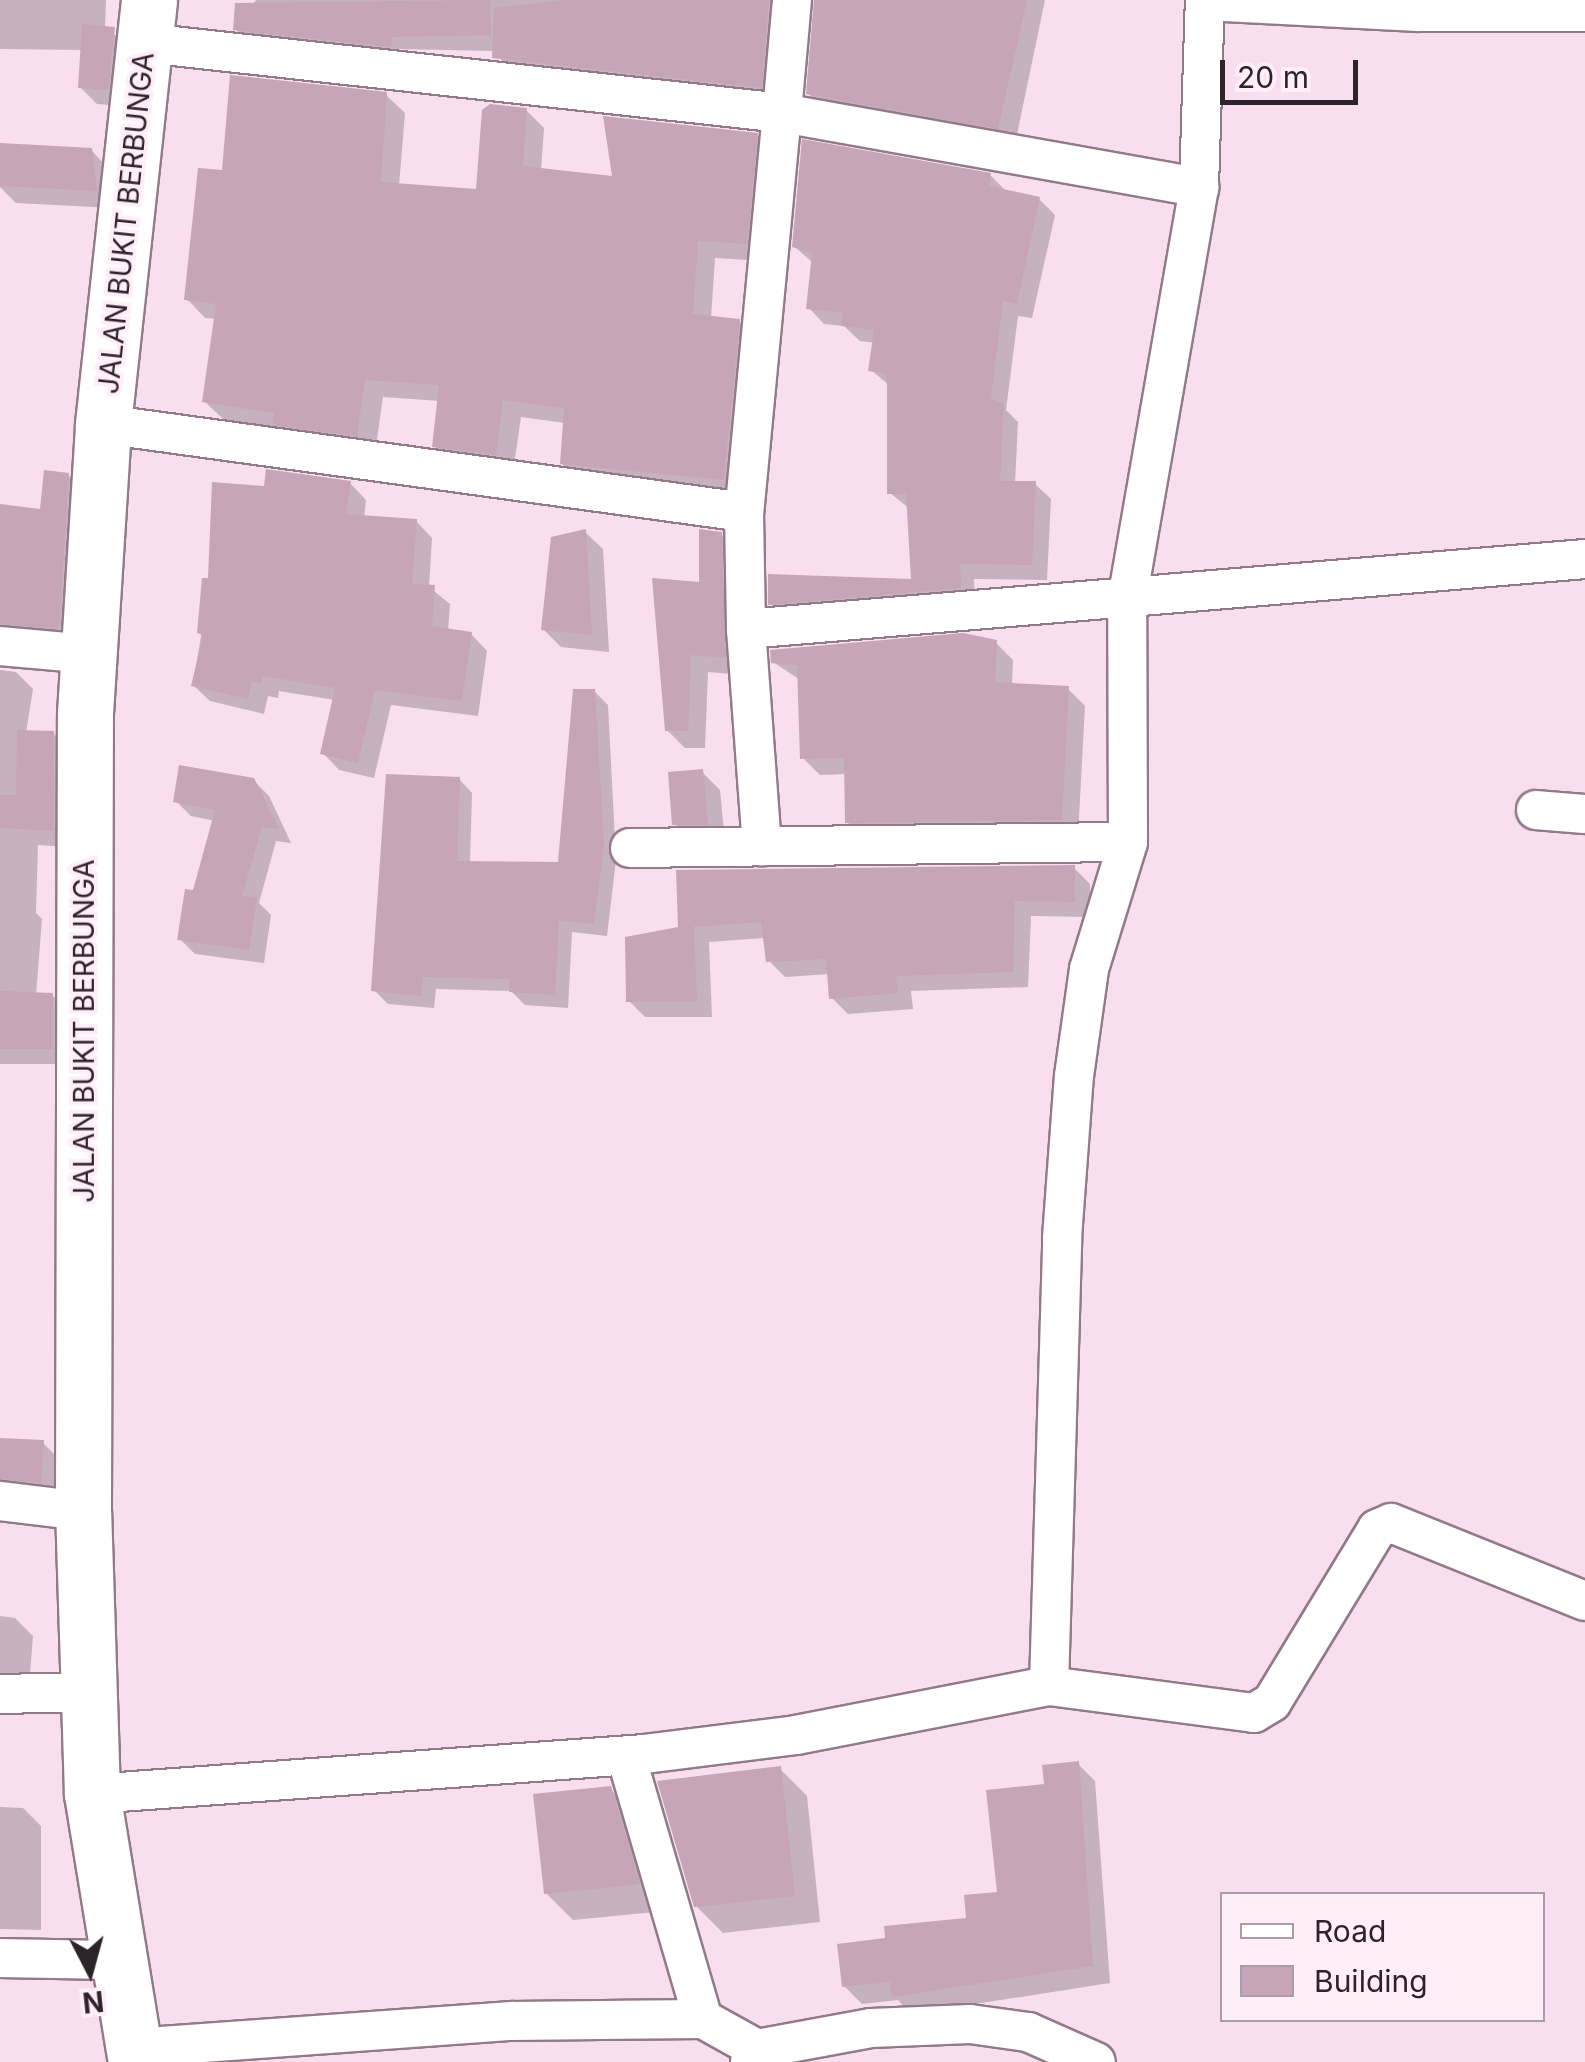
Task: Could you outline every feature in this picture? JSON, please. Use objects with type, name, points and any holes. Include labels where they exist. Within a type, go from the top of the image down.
[{"type":"main road","name":"JALAN BUKIT BERBUNGA","points":[[135,2055],[92,1794],[92,1692],[83,1510],[89,654],[103,424],[148,22]]},
{"type":"street","points":[[762,846],[746,629],[744,512],[792,0]]},
{"type":"street","points":[[1050,1686],[1062,1238],[1074,1076],[1090,969],[1128,842],[1127,600],[1198,187],[1205,0],[1418,12],[1585,12]]},
{"type":"street","points":[[148,22],[782,114],[1198,187]]},
{"type":"street","points":[[103,424],[744,512]]},
{"type":"street","points":[[746,629],[1127,600],[1474,564],[1585,560]]},
{"type":"street","points":[[0,646],[89,654]]},
{"type":"street","points":[[1536,810],[1585,814]]},
{"type":"street","points":[[630,848],[1128,842]]},
{"type":"street","points":[[0,1501],[83,1510]]},
{"type":"street","points":[[92,1794],[626,1756],[796,1735],[1050,1686],[1228,1713],[1265,1708],[1377,1529],[1391,1523],[1585,1601]]},
{"type":"street","points":[[0,1694],[92,1692]]},
{"type":"street","points":[[626,1756],[703,2019]]},
{"type":"street","points":[[0,1958],[120,1960]]},
{"type":"street","points":[[135,2055],[512,2021],[703,2019],[753,2055],[872,2028],[970,2024],[1028,2032],[1096,2062]]},
{"type":"building","points":[[490,0],[491,35],[392,37],[391,47],[233,30],[235,3]]},
{"type":"building","points":[[568,0],[769,0],[762,88],[492,58],[494,8]]},
{"type":"building","points":[[814,0],[1027,0],[998,129],[806,94]]},
{"type":"building","points":[[82,24],[115,27],[108,90],[78,88]]},
{"type":"building","points":[[230,75],[387,92],[381,182],[476,189],[482,110],[490,104],[527,108],[523,166],[612,176],[603,116],[758,133],[747,244],[698,241],[693,314],[740,319],[724,480],[560,464],[564,408],[503,400],[496,455],[432,447],[439,385],[365,380],[357,436],[272,425],[274,413],[202,402],[216,304],[184,300],[198,168],[222,170]]},
{"type":"building","points":[[802,139],[991,173],[989,186],[1040,197],[1017,304],[1003,301],[991,398],[1004,404],[1000,481],[1036,481],[1032,565],[960,564],[961,588],[768,605],[768,574],[911,579],[906,494],[887,494],[887,374],[868,371],[874,330],[841,326],[843,313],[806,309],[812,253],[792,247]]},
{"type":"building","points":[[0,143],[92,148],[97,191],[0,186]]},
{"type":"building","points":[[266,469],[351,481],[346,514],[417,519],[412,584],[435,585],[432,626],[472,632],[462,701],[375,690],[358,763],[320,754],[335,688],[263,676],[262,683],[252,681],[248,699],[191,686],[203,635],[197,633],[202,578],[208,578],[212,482],[264,486]]},
{"type":"building","points":[[44,470],[69,473],[59,629],[0,624],[0,504],[40,509]]},
{"type":"building","points":[[586,529],[592,635],[541,630],[551,537]]},
{"type":"building","points":[[699,529],[722,532],[726,658],[691,655],[688,731],[665,731],[652,578],[699,582]]},
{"type":"building","points":[[963,633],[997,640],[995,682],[1069,686],[1062,820],[845,823],[844,758],[800,759],[797,665],[771,663],[770,650]]},
{"type":"building","points":[[573,689],[595,689],[604,845],[594,924],[559,920],[555,995],[509,992],[510,979],[423,977],[421,996],[371,991],[386,774],[460,777],[457,861],[558,862]]},
{"type":"building","points":[[17,730],[54,731],[53,831],[0,828],[0,795],[16,795]]},
{"type":"building","points":[[179,765],[254,778],[279,829],[262,827],[242,896],[257,898],[249,950],[177,940],[185,889],[193,890],[215,810],[173,802]]},
{"type":"building","points":[[703,769],[708,825],[672,825],[668,772]]},
{"type":"building","points":[[1075,865],[1075,902],[1015,901],[1013,972],[896,976],[898,993],[829,999],[826,959],[766,962],[761,922],[694,927],[697,1002],[626,1002],[625,937],[678,927],[676,870]]},
{"type":"building","points":[[0,991],[53,993],[53,1049],[0,1049]]},
{"type":"building","points":[[0,1438],[44,1440],[41,1483],[0,1479]]},
{"type":"building","points":[[1079,1761],[1093,1966],[892,1997],[890,1982],[842,1987],[837,1944],[885,1938],[884,1926],[966,1918],[964,1895],[997,1892],[986,1790],[1044,1784],[1042,1765]]},
{"type":"building","points":[[781,1766],[795,1896],[694,1907],[657,1781]]},
{"type":"building","points":[[611,1786],[640,1884],[544,1894],[533,1794]]}]
